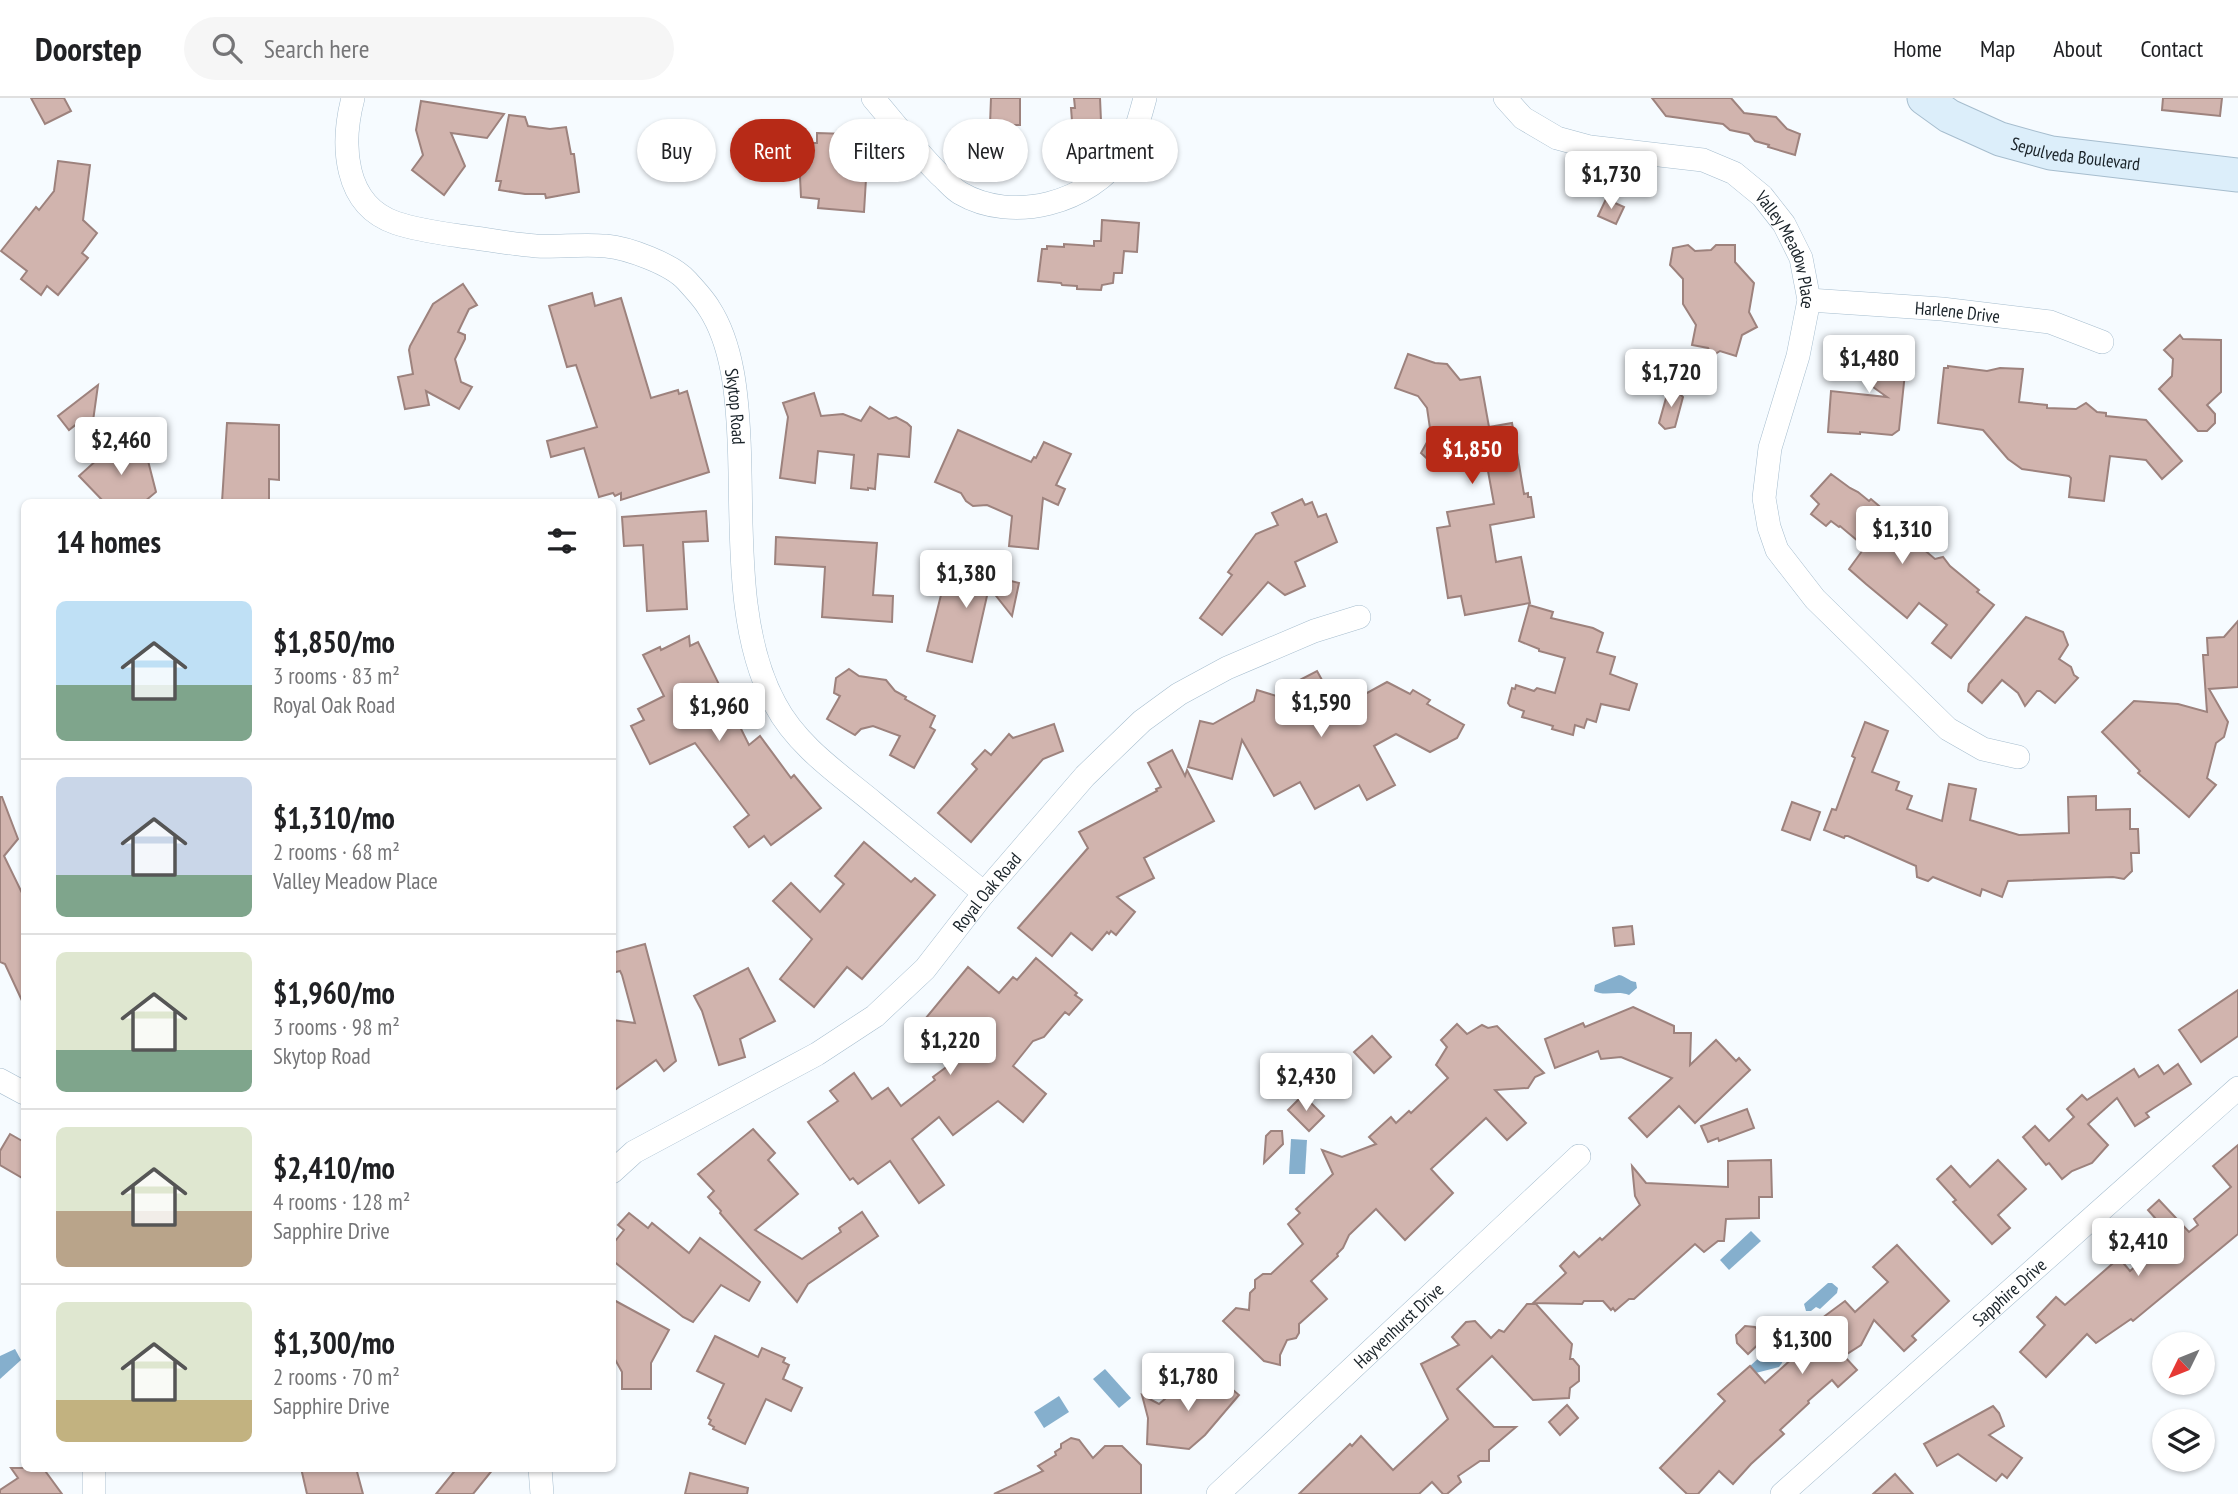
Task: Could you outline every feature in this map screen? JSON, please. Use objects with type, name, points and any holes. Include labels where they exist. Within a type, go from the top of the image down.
[{"type":"main road","name":"Sepulveda Boulevard","points":[[1924,98],[1950,116],[2000,139],[2051,153],[2238,175]]},
{"type":"street","name":"Skytop Road","points":[[354,98],[349,114],[346,145],[348,170],[359,194],[375,211],[393,223],[420,230],[535,246],[609,246],[656,261],[684,277],[710,309],[723,338],[738,407],[747,621],[757,663],[775,704],[791,729],[822,761],[984,893]]},
{"type":"street","points":[[873,98],[924,159],[959,192],[988,204],[1011,207],[1051,203],[1081,192],[1108,172],[1125,152],[1145,98]]},
{"type":"street","name":"Valley Meadow Place","points":[[1505,98],[1523,118],[1557,138],[1590,146],[1703,160],[1734,173],[1762,196],[1784,224],[1801,258],[1809,300],[1798,356],[1770,448],[1765,486],[1764,498],[1769,527],[1777,550],[1815,599],[1948,729],[1983,749],[2018,757]]},
{"type":"street","name":"Harlene Drive","points":[[1809,300],[1941,309],[2050,322],[2102,342]]},
{"type":"street","name":"Royal Oak Road","points":[[616,1168],[634,1152],[817,1054],[875,1016],[925,969],[984,893],[1085,776],[1142,721],[1179,694],[1227,668],[1314,631],[1359,617]]},
{"type":"street","points":[[0,1080],[21,1091]]},
{"type":"street","name":"Sapphire Drive","points":[[1782,1494],[2238,1088]]},
{"type":"street","name":"Hayvenhurst Drive","points":[[1218,1494],[1579,1156]]},
{"type":"street","points":[[94,1472],[94,1494]]},
{"type":"street","points":[[540,1472],[542,1494]]},
{"type":"water","points":[[1619,975],[1636,982],[1637,988],[1629,995],[1594,991],[1595,985]]},
{"type":"water","points":[[1291,1139],[1307,1140],[1305,1174],[1289,1174]]},
{"type":"water","points":[[1751,1231],[1761,1241],[1729,1270],[1720,1260]]},
{"type":"water","points":[[1828,1283],[1838,1288],[1837,1293],[1820,1309],[1816,1307],[1806,1311],[1804,1304]]},
{"type":"water","points":[[15,1349],[21,1360],[0,1379],[0,1356]]},
{"type":"water","points":[[1772,1352],[1783,1359],[1779,1367],[1752,1374],[1750,1366],[1761,1356]]},
{"type":"water","points":[[1105,1369],[1131,1398],[1119,1408],[1093,1379]]},
{"type":"water","points":[[1059,1396],[1069,1412],[1044,1428],[1034,1412]]},
{"type":"building","points":[[31,98],[64,98],[71,111],[45,124]]},
{"type":"building","points":[[991,98],[1020,98],[1020,119],[990,119]]},
{"type":"building","points":[[1074,98],[1100,98],[1101,119],[1072,119],[1071,108],[1075,108]]},
{"type":"building","points":[[1652,98],[1731,98],[1744,113],[1776,117],[1787,129],[1800,134],[1795,155],[1768,147],[1769,145],[1755,141],[1749,134],[1730,130],[1723,124],[1666,116]]},
{"type":"building","points":[[2163,98],[2222,98],[2220,116],[2162,110]]},
{"type":"building","points":[[421,101],[504,114],[487,138],[451,133],[465,166],[444,195],[412,170],[423,155],[416,130]]},
{"type":"building","points":[[509,115],[525,117],[528,126],[550,129],[566,127],[571,154],[574,154],[579,192],[546,198],[545,194],[499,190],[501,181],[496,181]]},
{"type":"building","points":[[817,133],[829,133],[829,182],[866,182],[864,212],[818,208],[819,199],[801,197],[800,182],[815,182]]},
{"type":"building","points":[[58,161],[90,165],[83,220],[97,233],[82,253],[88,258],[58,295],[47,286],[41,295],[21,279],[27,271],[1,251],[36,207],[39,210],[54,191]]},
{"type":"building","points":[[1606,199],[1624,207],[1616,224],[1598,216]]},
{"type":"building","points":[[1102,220],[1139,223],[1137,252],[1124,251],[1122,273],[1114,273],[1113,283],[1102,285],[1101,290],[1077,289],[1077,286],[1038,281],[1042,249],[1047,249],[1047,246],[1064,247],[1064,244],[1094,246],[1094,241],[1101,241]]},
{"type":"building","points":[[1688,245],[1695,251],[1711,250],[1716,245],[1735,245],[1735,262],[1754,283],[1749,312],[1757,327],[1742,335],[1736,356],[1720,351],[1712,356],[1708,348],[1692,345],[1696,325],[1683,304],[1683,279],[1670,265],[1673,248]]},
{"type":"building","points":[[463,284],[477,305],[469,309],[458,332],[465,335],[465,339],[455,359],[461,382],[472,387],[459,409],[426,391],[429,405],[405,409],[398,377],[413,374],[410,346],[433,304]]},
{"type":"building","points":[[592,293],[595,306],[621,298],[651,398],[678,390],[679,394],[687,391],[709,472],[621,500],[621,493],[599,497],[584,448],[551,457],[547,441],[597,427],[576,365],[567,367],[549,306]]},
{"type":"building","points":[[2180,335],[2183,339],[2221,340],[2221,392],[2207,405],[2215,414],[2215,423],[2207,431],[2198,431],[2159,389],[2172,376],[2173,359],[2164,350]]},
{"type":"building","points":[[1851,342],[1867,355],[1876,345],[1898,360],[1900,369],[1905,373],[1899,430],[1892,435],[1828,432],[1831,391],[1887,397],[1838,362]]},
{"type":"building","points":[[1408,354],[1447,364],[1460,380],[1480,377],[1489,427],[1512,423],[1524,494],[1528,493],[1528,497],[1531,497],[1534,517],[1490,525],[1496,562],[1521,557],[1530,603],[1465,615],[1461,596],[1448,598],[1437,528],[1450,526],[1447,512],[1494,504],[1486,460],[1437,468],[1421,453],[1431,435],[1427,408],[1418,396],[1395,388]]},
{"type":"building","points":[[1948,366],[1987,371],[2000,368],[2023,369],[2019,402],[2047,405],[2047,408],[2076,409],[2086,403],[2097,412],[2106,413],[2106,416],[2146,420],[2182,461],[2162,479],[2146,460],[2110,456],[2104,501],[2069,497],[2069,476],[2022,469],[2008,459],[1983,430],[1938,423],[1944,368]]},
{"type":"building","points":[[1670,384],[1683,397],[1675,427],[1665,429],[1659,423]]},
{"type":"building","points":[[98,385],[93,421],[83,419],[69,430],[58,416]]},
{"type":"building","points":[[814,393],[821,416],[843,414],[861,421],[870,407],[889,419],[896,417],[907,423],[911,427],[909,457],[878,454],[875,489],[851,488],[854,455],[818,451],[815,483],[780,478],[788,417],[783,403]]},
{"type":"building","points":[[227,423],[279,425],[279,480],[269,479],[269,499],[222,499]]},
{"type":"building","points":[[958,430],[1031,462],[1044,442],[1071,454],[1056,485],[1065,489],[1058,505],[1043,498],[1038,549],[1009,546],[1012,516],[987,505],[973,506],[961,493],[935,482]]},
{"type":"building","points":[[110,448],[136,455],[146,453],[156,492],[148,499],[101,499],[79,476]]},
{"type":"building","points":[[1831,474],[1869,501],[1871,499],[1892,517],[1889,520],[1935,559],[1943,557],[1979,590],[1977,592],[1994,605],[1951,658],[1932,643],[1947,625],[1919,603],[1907,618],[1849,569],[1865,547],[1840,526],[1831,521],[1826,526],[1811,514],[1819,504],[1811,496]]},
{"type":"building","points":[[1302,499],[1305,505],[1312,502],[1318,517],[1326,514],[1337,542],[1295,562],[1305,586],[1285,595],[1268,582],[1222,635],[1200,618],[1232,575],[1228,572],[1256,534],[1278,525],[1272,513]]},
{"type":"building","points":[[706,511],[708,541],[683,542],[687,609],[647,611],[643,545],[624,546],[622,517]]},
{"type":"building","points":[[776,537],[877,543],[873,595],[893,596],[892,622],[822,617],[825,567],[775,564]]},
{"type":"building","points":[[948,565],[1019,583],[1012,616],[989,587],[972,662],[927,651]]},
{"type":"building","points":[[1529,605],[1553,612],[1551,618],[1603,633],[1597,652],[1615,657],[1610,674],[1637,684],[1629,710],[1601,704],[1596,722],[1587,719],[1584,728],[1575,725],[1573,735],[1522,717],[1524,711],[1510,706],[1508,703],[1512,688],[1515,689],[1516,685],[1534,691],[1537,688],[1555,693],[1565,658],[1539,651],[1519,641]]},
{"type":"building","points":[[2026,617],[2063,632],[2068,645],[2059,659],[2071,667],[2078,678],[2055,703],[2037,691],[2025,706],[2018,693],[2002,680],[1982,703],[1968,691],[1969,684]]},
{"type":"building","points":[[2238,621],[2238,687],[2209,689],[2228,722],[2224,737],[2216,743],[2207,778],[2216,785],[2189,817],[2138,773],[2140,771],[2102,732],[2134,701],[2178,704],[2207,712],[2203,655],[2208,655],[2207,638],[2224,637]]},
{"type":"building","points":[[689,636],[690,646],[698,642],[749,745],[760,736],[791,778],[794,775],[821,808],[771,845],[764,836],[749,847],[734,827],[749,815],[695,743],[650,764],[631,726],[644,720],[638,709],[664,696],[643,655],[660,647],[661,650]]},
{"type":"building","points":[[849,669],[859,676],[886,680],[895,691],[906,697],[905,699],[935,716],[930,727],[935,730],[914,768],[890,755],[900,736],[873,726],[861,729],[855,735],[827,719],[840,696],[834,693],[836,678]]},
{"type":"building","points":[[1317,671],[1338,709],[1387,682],[1410,694],[1413,690],[1430,700],[1427,704],[1464,725],[1457,738],[1430,752],[1396,734],[1374,746],[1395,785],[1367,800],[1359,785],[1315,809],[1300,782],[1274,796],[1242,740],[1232,779],[1188,767],[1200,721],[1213,724],[1254,701],[1257,690],[1306,705],[1294,683]]},
{"type":"building","points":[[1865,722],[1888,731],[1872,772],[1899,782],[1896,790],[1912,796],[1907,809],[1942,821],[1949,784],[1976,789],[1970,820],[2019,835],[2069,833],[2068,797],[2096,796],[2096,810],[2130,809],[2130,829],[2138,829],[2139,853],[2131,853],[2132,871],[2124,879],[2113,877],[2008,881],[2002,897],[1982,889],[1980,896],[1933,877],[1928,881],[1917,877],[1916,866],[1848,836],[1844,838],[1824,830],[1832,809],[1836,810]]},
{"type":"building","points":[[1054,724],[1063,751],[1043,759],[971,842],[938,813],[977,769],[972,764],[985,750],[991,755],[1009,734],[1013,738]]},
{"type":"building","points":[[1172,750],[1185,776],[1187,770],[1214,821],[1144,858],[1154,878],[1117,897],[1135,912],[1116,935],[1111,931],[1109,934],[1107,932],[1092,950],[1071,933],[1052,956],[1018,928],[1088,848],[1079,832],[1157,791],[1156,789],[1161,787],[1148,763]]},
{"type":"building","points":[[2,797],[18,839],[4,856],[21,891],[21,999],[5,964],[0,962]]},
{"type":"building","points":[[1792,802],[1820,812],[1810,840],[1782,830]]},
{"type":"building","points":[[864,842],[911,882],[915,878],[935,895],[862,979],[847,967],[814,1007],[780,979],[812,939],[773,901],[791,883],[820,912],[844,884],[835,876]]},
{"type":"building","points":[[1632,926],[1634,944],[1615,946],[1613,928]]},
{"type":"building","points":[[645,944],[676,1061],[664,1071],[656,1060],[616,1089],[616,1021],[635,1023],[622,975],[620,971],[616,972],[616,952]]},
{"type":"building","points":[[1036,958],[1082,1000],[1069,1015],[1065,1012],[1044,1037],[1033,1041],[1013,1066],[1046,1094],[1023,1122],[998,1101],[953,1135],[939,1117],[912,1139],[944,1185],[919,1203],[890,1161],[858,1184],[853,1178],[850,1180],[808,1122],[838,1101],[830,1091],[854,1073],[872,1099],[888,1088],[901,1106],[935,1080],[933,1077],[953,1062],[939,1051],[945,1044],[921,1024],[968,967],[999,993],[1013,977],[1017,980]]},
{"type":"building","points":[[748,968],[775,1021],[740,1039],[745,1057],[719,1065],[702,1011],[694,996]]},
{"type":"building","points":[[2238,990],[2238,1036],[2201,1062],[2179,1030]]},
{"type":"building","points":[[1633,1007],[1674,1026],[1674,1033],[1691,1033],[1690,1065],[1716,1040],[1736,1061],[1739,1058],[1750,1070],[1695,1123],[1679,1106],[1647,1137],[1629,1118],[1672,1078],[1621,1057],[1601,1059],[1598,1051],[1555,1068],[1545,1039],[1583,1023],[1585,1027]]},
{"type":"building","points":[[1457,1024],[1467,1034],[1482,1025],[1488,1028],[1497,1026],[1544,1073],[1535,1077],[1528,1088],[1495,1090],[1526,1123],[1507,1140],[1486,1118],[1431,1169],[1453,1193],[1405,1240],[1376,1209],[1349,1235],[1338,1256],[1311,1281],[1327,1299],[1299,1324],[1296,1338],[1287,1340],[1280,1355],[1280,1365],[1264,1361],[1223,1321],[1236,1308],[1249,1310],[1250,1293],[1255,1288],[1255,1280],[1263,1274],[1271,1274],[1303,1244],[1288,1224],[1300,1213],[1296,1209],[1333,1174],[1322,1150],[1342,1157],[1376,1144],[1369,1137],[1391,1117],[1396,1123],[1409,1111],[1411,1113],[1448,1078],[1436,1065],[1447,1047],[1441,1040]]},
{"type":"building","points":[[1372,1036],[1391,1057],[1374,1073],[1354,1052]]},
{"type":"building","points":[[2178,1064],[2191,1084],[2146,1113],[2149,1117],[2135,1126],[2117,1098],[2088,1124],[2108,1145],[2092,1163],[2072,1171],[2062,1179],[2049,1163],[2046,1165],[2023,1137],[2035,1126],[2049,1141],[2074,1117],[2067,1109],[2082,1095],[2087,1100],[2134,1069],[2139,1077],[2158,1065],[2164,1074]]},
{"type":"building","points":[[1303,1095],[1324,1116],[1309,1131],[1288,1110]]},
{"type":"building","points":[[1747,1109],[1754,1128],[1719,1141],[1718,1138],[1708,1142],[1701,1126]]},
{"type":"building","points":[[753,1129],[775,1153],[768,1160],[798,1194],[755,1230],[802,1259],[841,1232],[839,1228],[862,1212],[878,1236],[808,1284],[797,1302],[720,1213],[708,1197],[714,1191],[698,1174]]},
{"type":"building","points":[[1271,1131],[1282,1131],[1283,1144],[1264,1163],[1266,1136]]},
{"type":"building","points":[[10,1134],[21,1140],[21,1177],[0,1165],[0,1151]]},
{"type":"building","points":[[2238,1145],[2238,1234],[2133,1321],[2131,1319],[2096,1343],[2087,1334],[2046,1377],[2020,1352],[2045,1325],[2037,1317],[2056,1297],[2065,1305],[2119,1258],[2130,1271],[2171,1236],[2148,1210],[2159,1200],[2189,1232],[2198,1225],[2194,1219],[2231,1187],[2213,1166]]},
{"type":"building","points":[[1771,1160],[1772,1197],[1759,1197],[1759,1218],[1726,1219],[1724,1241],[1718,1241],[1704,1252],[1695,1244],[1634,1299],[1629,1299],[1615,1311],[1603,1301],[1584,1301],[1582,1304],[1533,1303],[1566,1273],[1560,1266],[1574,1252],[1579,1257],[1640,1205],[1635,1196],[1632,1166],[1646,1183],[1728,1187],[1728,1161]]},
{"type":"building","points":[[1998,1160],[2026,1189],[1998,1215],[2010,1228],[1992,1244],[1953,1202],[1956,1200],[1937,1179],[1951,1166],[1970,1187]]},
{"type":"building","points":[[629,1213],[648,1228],[652,1223],[689,1253],[700,1238],[760,1282],[749,1301],[721,1285],[693,1322],[616,1263],[616,1240],[624,1230],[618,1225]]},
{"type":"building","points":[[1897,1245],[1949,1301],[1912,1336],[1916,1340],[1904,1351],[1874,1320],[1861,1345],[1844,1356],[1857,1370],[1838,1387],[1832,1380],[1808,1401],[1809,1403],[1780,1430],[1784,1434],[1733,1484],[1719,1471],[1698,1494],[1687,1494],[1660,1468],[1725,1401],[1718,1394],[1750,1366],[1765,1383],[1804,1348],[1791,1333],[1809,1318],[1814,1324],[1845,1301],[1855,1312],[1888,1282],[1873,1267]]},
{"type":"building","points":[[616,1301],[669,1330],[651,1363],[651,1389],[622,1389],[622,1372],[616,1361]]},
{"type":"building","points":[[1527,1304],[1536,1304],[1572,1344],[1570,1359],[1579,1366],[1579,1381],[1570,1388],[1569,1398],[1533,1400],[1492,1356],[1457,1389],[1494,1427],[1516,1427],[1489,1450],[1489,1461],[1480,1461],[1458,1476],[1461,1482],[1447,1494],[1443,1494],[1432,1482],[1419,1494],[1299,1494],[1361,1436],[1393,1470],[1448,1419],[1421,1364],[1459,1345],[1452,1337],[1466,1322],[1475,1321],[1491,1338],[1499,1330],[1504,1332]]},
{"type":"building","points":[[1745,1326],[1755,1327],[1765,1338],[1748,1354],[1737,1343],[1736,1335]]},
{"type":"building","points":[[715,1336],[758,1357],[762,1348],[785,1358],[783,1362],[789,1365],[783,1379],[802,1388],[791,1411],[766,1399],[745,1444],[713,1429],[709,1424],[711,1420],[708,1418],[724,1384],[697,1371]]},
{"type":"building","points":[[1212,1372],[1239,1395],[1205,1435],[1189,1449],[1147,1444],[1148,1418],[1142,1395],[1159,1404],[1179,1387],[1183,1386],[1190,1394]]},
{"type":"building","points":[[1567,1405],[1578,1418],[1560,1435],[1549,1422]]},
{"type":"building","points":[[1993,1406],[2004,1426],[1989,1435],[2022,1458],[2007,1478],[2002,1474],[1996,1481],[1958,1454],[1937,1466],[1924,1444]]},
{"type":"building","points":[[1071,1438],[1079,1440],[1093,1458],[1105,1446],[1122,1446],[1141,1465],[1141,1494],[994,1494],[1043,1471],[1038,1466],[1056,1455],[1055,1452],[1061,1448],[1061,1444]]},
{"type":"building","points":[[11,1468],[21,1468],[21,1472],[46,1472],[62,1494],[0,1494],[0,1490],[18,1478]]},
{"type":"building","points":[[302,1472],[357,1472],[363,1494],[307,1494]]},
{"type":"building","points":[[454,1472],[491,1472],[473,1494],[436,1494]]},
{"type":"building","points":[[690,1473],[748,1488],[747,1494],[685,1494]]},
{"type":"building","points":[[1895,1474],[1913,1494],[1873,1494]]}]
